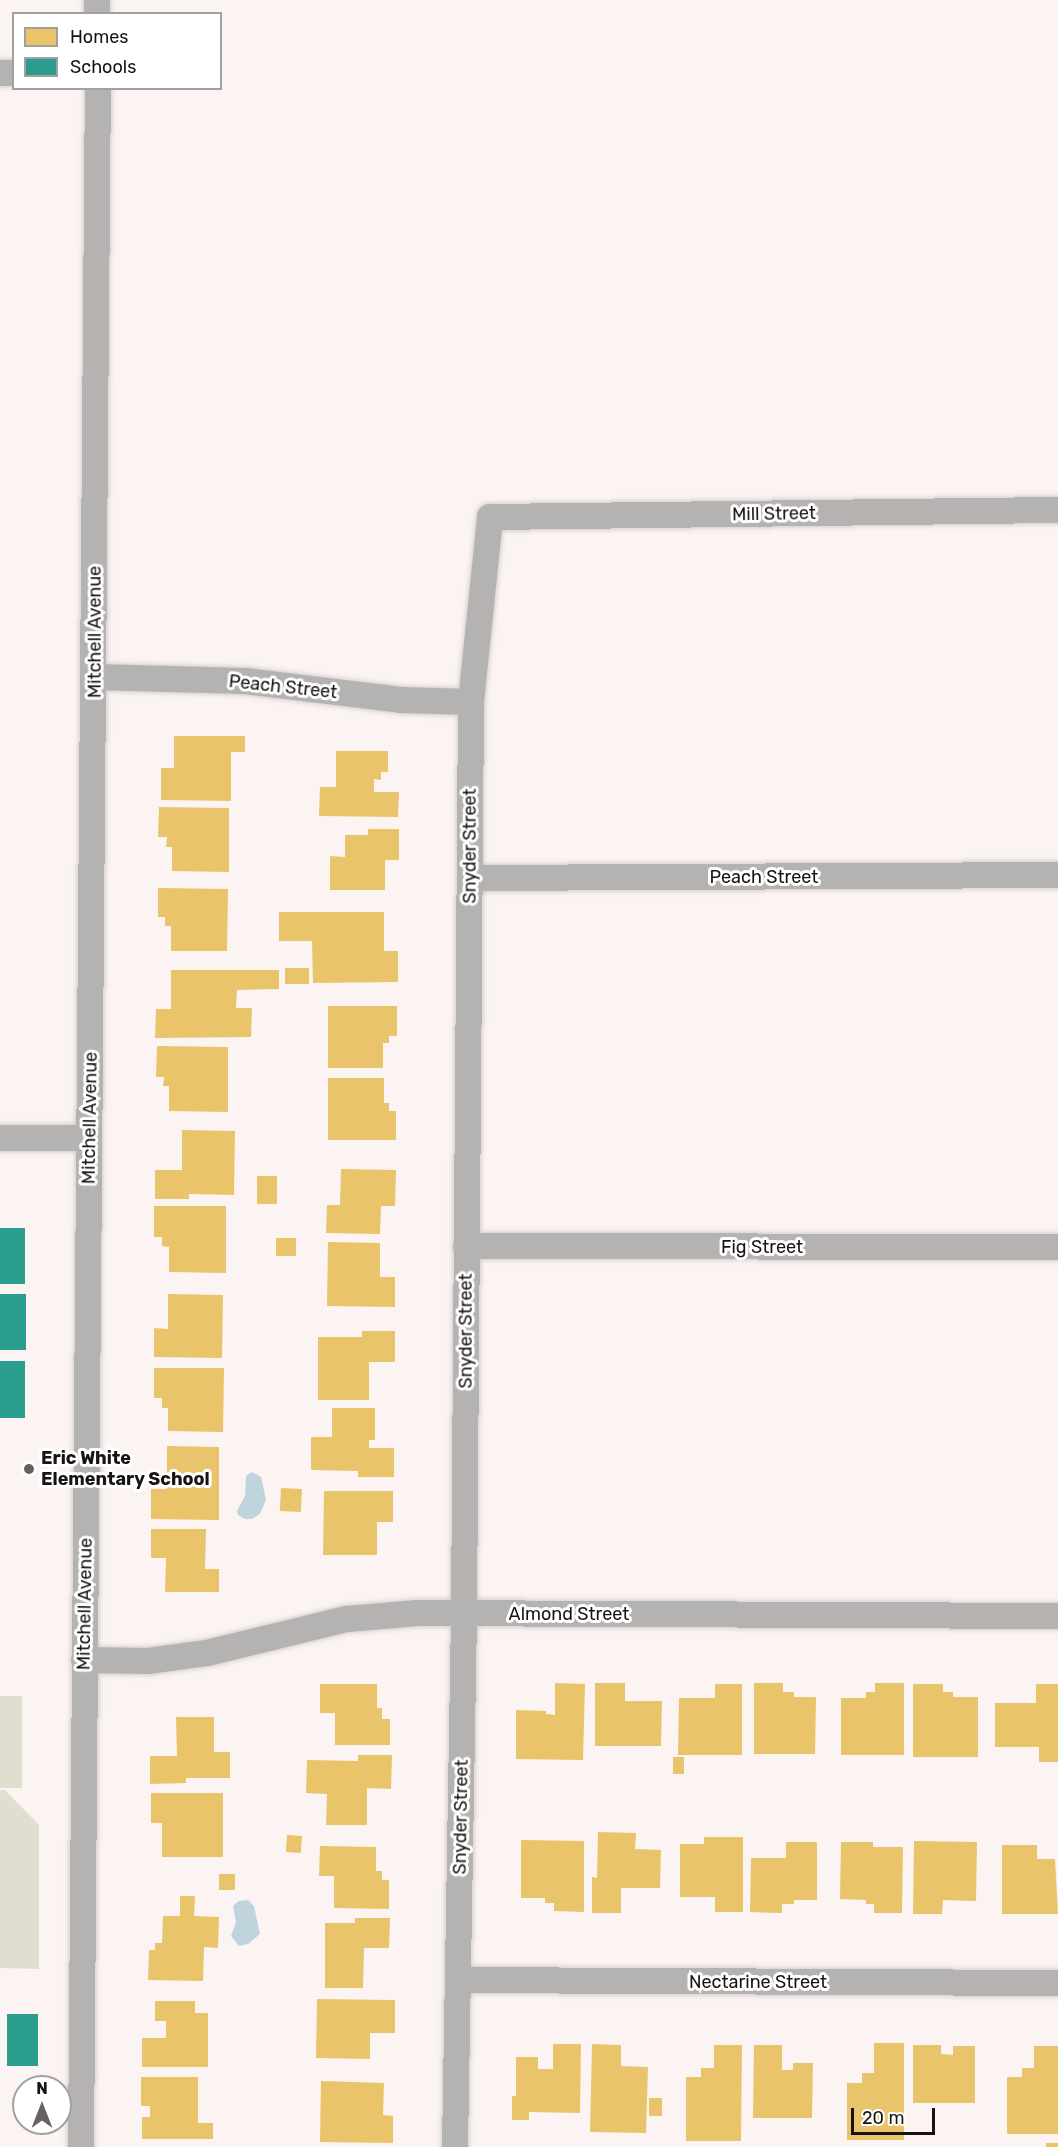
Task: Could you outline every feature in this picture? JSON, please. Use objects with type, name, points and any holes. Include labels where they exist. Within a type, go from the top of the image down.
[{"type":"street","name":"Mitchell Avenue","points":[[81,2147],[95,677],[98,90]]},
{"type":"street","name":"Mill Street","points":[[490,517],[1058,510]]},
{"type":"street","name":"Snyder Street","points":[[455,2147],[464,1613],[471,702],[490,517]]},
{"type":"street","name":"Peach Street","points":[[95,677],[245,681],[401,700],[471,702]]},
{"type":"street","name":"Peach Street","points":[[470,878],[1058,875]]},
{"type":"street","points":[[0,1138],[89,1138]]},
{"type":"street","name":"Fig Street","points":[[466,1246],[1058,1247]]},
{"type":"street","name":"Almond Street","points":[[84,1660],[148,1661],[207,1653],[346,1619],[418,1613],[1058,1616]]},
{"type":"street","name":"Nectarine Street","points":[[458,1980],[1058,1983]]},
{"type":"shaded area","points":[[0,1696],[22,1696],[22,1788],[0,1788]]},
{"type":"shaded area","points":[[0,1790],[5,1790],[39,1825],[39,1969],[0,1968]]},
{"type":"water","points":[[252,1472],[261,1477],[266,1500],[260,1514],[252,1519],[245,1519],[238,1515],[237,1511],[245,1496],[246,1476]]},
{"type":"water","points":[[248,1900],[254,1906],[260,1934],[248,1944],[239,1946],[231,1936],[236,1922],[233,1906],[239,1901]]},
{"type":"building: Homes","points":[[174,736],[245,736],[245,752],[231,752],[231,801],[161,800],[161,768],[174,768]]},
{"type":"building: Homes","points":[[336,751],[388,751],[388,772],[381,772],[381,780],[374,779],[374,792],[399,792],[398,817],[319,816],[320,787],[336,787]]},
{"type":"building: Homes","points":[[159,807],[229,808],[229,872],[172,871],[172,847],[166,847],[167,837],[158,837]]},
{"type":"building: Homes","points":[[368,829],[399,829],[399,860],[385,860],[385,890],[330,890],[330,856],[345,857],[345,835],[368,835]]},
{"type":"building: Homes","points":[[158,888],[228,889],[227,951],[171,951],[171,926],[165,926],[165,917],[158,917]]},
{"type":"building: Homes","points":[[279,912],[384,912],[384,951],[398,951],[398,982],[313,983],[312,941],[279,941]]},
{"type":"building: Homes","points":[[285,968],[309,968],[309,984],[285,984]]},
{"type":"building: Homes","points":[[171,970],[279,970],[279,989],[237,990],[236,1008],[252,1008],[251,1037],[155,1038],[156,1009],[171,1009]]},
{"type":"building: Homes","points":[[328,1006],[397,1006],[397,1036],[389,1036],[389,1043],[383,1043],[383,1068],[328,1068]]},
{"type":"building: Homes","points":[[157,1046],[228,1047],[228,1112],[169,1111],[169,1086],[163,1086],[164,1077],[156,1077]]},
{"type":"building: Homes","points":[[328,1078],[384,1078],[384,1103],[389,1103],[389,1111],[396,1111],[396,1140],[328,1140]]},
{"type":"building: Homes","points":[[182,1130],[235,1131],[234,1195],[189,1194],[189,1199],[155,1199],[155,1170],[182,1170]]},
{"type":"building: Homes","points":[[341,1169],[396,1170],[395,1206],[381,1206],[380,1234],[326,1233],[327,1205],[340,1205]]},
{"type":"building: Homes","points":[[257,1176],[277,1176],[277,1204],[257,1204]]},
{"type":"building: Homes","points":[[154,1206],[226,1206],[226,1273],[169,1272],[169,1247],[162,1246],[162,1237],[154,1237]]},
{"type":"building: Homes","points":[[276,1238],[296,1238],[296,1256],[276,1256]]},
{"type":"building: Homes","points":[[328,1242],[380,1243],[380,1277],[395,1277],[395,1307],[327,1306]]},
{"type":"building: Homes","points":[[168,1294],[223,1295],[222,1358],[154,1357],[154,1328],[168,1329]]},
{"type":"building: Homes","points":[[362,1331],[395,1331],[395,1362],[369,1362],[369,1400],[318,1400],[318,1337],[362,1337]]},
{"type":"building: Homes","points":[[154,1368],[224,1368],[223,1432],[168,1431],[168,1408],[162,1408],[162,1398],[154,1398]]},
{"type":"building: Homes","points":[[332,1408],[375,1408],[375,1440],[369,1440],[369,1448],[394,1448],[394,1477],[358,1477],[358,1471],[311,1470],[311,1437],[332,1437]]},
{"type":"building: Homes","points":[[167,1446],[219,1447],[219,1520],[151,1519],[151,1489],[167,1489]]},
{"type":"building: Homes","points":[[281,1488],[302,1489],[301,1512],[280,1511]]},
{"type":"building: Homes","points":[[324,1491],[393,1491],[393,1522],[377,1522],[377,1555],[323,1555]]},
{"type":"building: Homes","points":[[151,1529],[206,1529],[205,1569],[219,1569],[219,1592],[165,1592],[166,1558],[151,1558]]},
{"type":"building: Homes","points":[[555,1683],[585,1684],[583,1760],[516,1759],[516,1710],[546,1711],[546,1714],[555,1715]]},
{"type":"building: Homes","points":[[595,1683],[625,1683],[625,1701],[662,1701],[661,1746],[595,1746]]},
{"type":"building: Homes","points":[[754,1683],[783,1683],[783,1692],[794,1692],[794,1697],[816,1697],[815,1754],[754,1754]]},
{"type":"building: Homes","points":[[875,1683],[904,1683],[904,1755],[841,1755],[841,1698],[866,1698],[866,1692],[875,1692]]},
{"type":"building: Homes","points":[[320,1684],[377,1684],[377,1708],[382,1708],[382,1719],[390,1719],[390,1745],[335,1745],[335,1713],[320,1713]]},
{"type":"building: Homes","points":[[715,1684],[742,1684],[742,1755],[678,1755],[679,1698],[715,1698]]},
{"type":"building: Homes","points":[[913,1684],[943,1684],[943,1692],[953,1692],[953,1697],[978,1697],[978,1757],[913,1757]]},
{"type":"building: Homes","points":[[1036,1684],[1058,1684],[1058,1762],[1039,1762],[1039,1747],[995,1747],[995,1703],[1036,1703]]},
{"type":"building: Homes","points":[[176,1717],[214,1717],[214,1752],[230,1752],[230,1778],[186,1778],[186,1783],[150,1784],[150,1756],[177,1756]]},
{"type":"building: Homes","points":[[358,1755],[392,1755],[391,1789],[367,1788],[367,1825],[326,1825],[327,1794],[306,1793],[307,1760],[358,1761]]},
{"type":"building: Homes","points":[[673,1757],[684,1757],[684,1774],[673,1774]]},
{"type":"building: Homes","points":[[151,1793],[223,1793],[223,1857],[162,1857],[162,1823],[151,1823]]},
{"type":"building: Homes","points":[[598,1832],[636,1833],[635,1849],[661,1850],[660,1888],[621,1888],[621,1913],[592,1913],[592,1877],[597,1878]]},
{"type":"building: Homes","points":[[287,1835],[302,1836],[301,1853],[286,1852]]},
{"type":"building: Homes","points":[[704,1837],[743,1837],[743,1912],[715,1912],[715,1897],[680,1897],[680,1844],[704,1844]]},
{"type":"building: Homes","points":[[521,1840],[584,1841],[584,1912],[554,1911],[554,1903],[545,1903],[545,1898],[521,1898]]},
{"type":"building: Homes","points":[[914,1841],[977,1842],[976,1901],[943,1900],[942,1914],[913,1914]]},
{"type":"building: Homes","points":[[786,1842],[817,1842],[817,1900],[794,1900],[794,1904],[782,1904],[782,1913],[750,1912],[751,1858],[786,1858]]},
{"type":"building: Homes","points":[[841,1842],[873,1842],[873,1847],[903,1847],[902,1913],[874,1913],[874,1904],[866,1904],[866,1900],[840,1899]]},
{"type":"building: Homes","points":[[1002,1845],[1037,1845],[1037,1859],[1055,1859],[1058,1914],[1002,1914]]},
{"type":"building: Homes","points":[[320,1846],[376,1847],[376,1871],[382,1871],[382,1880],[389,1880],[389,1909],[334,1908],[334,1876],[319,1876]]},
{"type":"building: Homes","points":[[219,1874],[235,1874],[235,1890],[219,1890]]},
{"type":"building: Homes","points":[[180,1896],[195,1896],[194,1916],[219,1917],[218,1948],[204,1947],[203,1981],[148,1980],[149,1950],[155,1950],[155,1943],[162,1943],[163,1916],[180,1916]]},
{"type":"building: Homes","points":[[355,1918],[390,1918],[389,1948],[364,1948],[363,1988],[325,1988],[325,1923],[355,1923]]},
{"type":"building: Homes","points":[[317,1999],[395,2000],[395,2033],[370,2033],[370,2059],[316,2058]]},
{"type":"building: Homes","points":[[155,2001],[195,2001],[195,2013],[208,2013],[208,2067],[142,2067],[142,2038],[166,2038],[166,2021],[155,2021]]},
{"type":"building: Homes","points":[[874,2043],[904,2043],[904,2140],[847,2140],[847,2083],[862,2083],[862,2073],[874,2073]]},
{"type":"building: Homes","points":[[553,2044],[581,2044],[580,2113],[529,2112],[529,2120],[512,2120],[512,2096],[516,2096],[516,2057],[538,2057],[538,2069],[553,2069]]},
{"type":"building: Homes","points":[[592,2044],[621,2045],[621,2066],[648,2067],[646,2133],[590,2132]]},
{"type":"building: Homes","points":[[714,2045],[742,2045],[741,2141],[686,2141],[686,2077],[701,2077],[701,2068],[714,2068]]},
{"type":"building: Homes","points":[[754,2045],[782,2045],[782,2070],[793,2070],[793,2063],[813,2063],[812,2118],[753,2118]]},
{"type":"building: Homes","points":[[913,2045],[941,2045],[941,2054],[953,2055],[953,2046],[975,2046],[975,2103],[913,2103]]},
{"type":"building: Homes","points":[[1034,2046],[1058,2046],[1058,2134],[1007,2134],[1007,2077],[1022,2077],[1022,2068],[1034,2068]]},
{"type":"building: Homes","points":[[141,2077],[198,2077],[198,2123],[213,2123],[213,2139],[142,2139],[142,2117],[150,2117],[150,2106],[141,2106]]},
{"type":"building: Homes","points":[[321,2081],[384,2083],[383,2115],[393,2116],[393,2143],[320,2142]]},
{"type":"building: Homes","points":[[649,2098],[662,2098],[662,2116],[649,2116]]},
{"type":"building: Homes","points":[[1046,2143],[1058,2143],[1058,2147],[1046,2147]]},
{"type":"building: Schools","points":[[0,1228],[25,1228],[25,1284],[0,1284]]},
{"type":"building: Schools","points":[[0,1294],[26,1294],[26,1350],[0,1350]]},
{"type":"building: Schools","points":[[0,1361],[25,1361],[25,1418],[0,1418]]},
{"type":"building: Schools","points":[[7,2014],[38,2014],[38,2066],[7,2066]]},
{"type":"place","name":"Eric White Elementary School","points":[[29,1469]]}]
